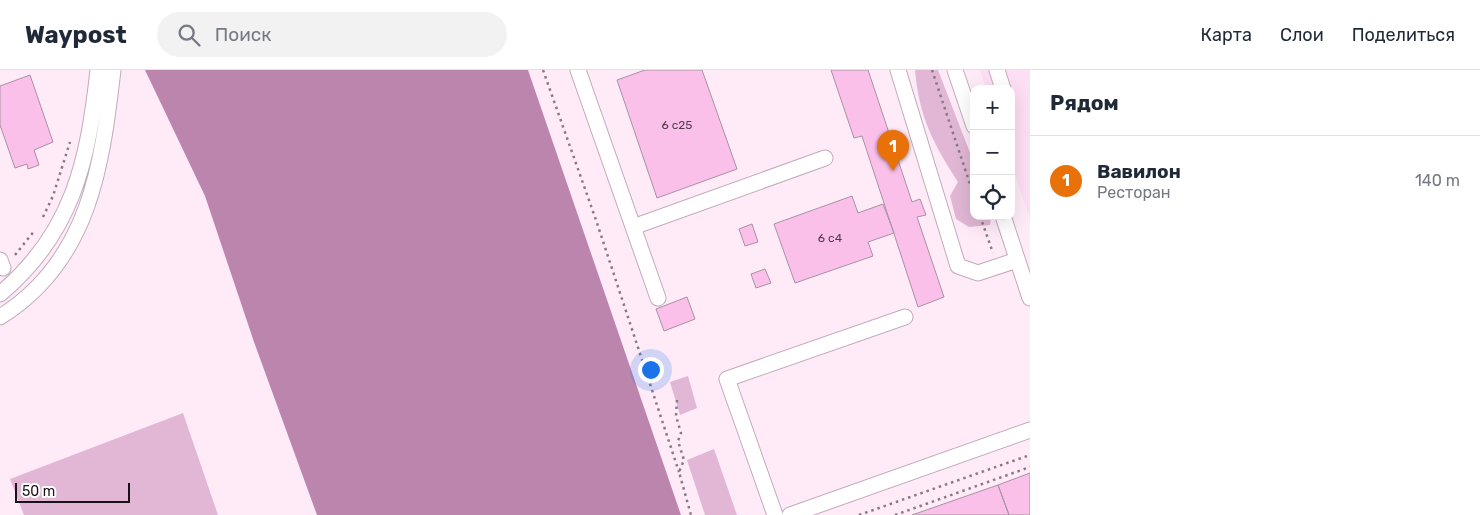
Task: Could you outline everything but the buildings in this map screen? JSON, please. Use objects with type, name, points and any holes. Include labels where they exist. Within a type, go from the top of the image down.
[{"type":"street","points":[[0,294],[29,268],[41,254],[64,216],[78,179],[90,126],[98,70]]},
{"type":"street","points":[[0,317],[42,281],[68,247],[80,224],[96,184],[113,70]]},
{"type":"street","points":[[578,70],[658,298]]},
{"type":"street","points":[[898,70],[958,266],[978,273],[1017,260]]},
{"type":"street","points":[[955,70],[970,111]]},
{"type":"street","points":[[997,70],[1002,85]]},
{"type":"street","points":[[633,227],[825,158]]},
{"type":"street","points":[[1004,220],[1030,298]]},
{"type":"street","points":[[775,515],[727,379],[904,316]]},
{"type":"street","points":[[790,515],[1030,431]]},
{"type":"path","points":[[543,70],[596,220],[679,472],[691,515]]},
{"type":"path","points":[[932,70],[970,184]]},
{"type":"path","points":[[1,264],[40,224],[53,196],[70,141]]},
{"type":"path","points":[[981,220],[997,266]]},
{"type":"path","points":[[677,400],[676,416],[681,433],[678,441],[684,460],[679,472]]},
{"type":"path","points":[[859,515],[1030,455]]},
{"type":"path","points":[[895,515],[1030,467]]},
{"type":"shaded area","points":[[145,70],[528,70],[681,515],[317,515],[254,342],[205,196]]},
{"type":"shaded area","points":[[915,70],[938,70],[970,153],[970,220],[991,220],[990,225],[969,227],[956,219],[950,196],[958,182],[934,142],[924,116]]},
{"type":"shaded area","points":[[980,70],[1030,70],[1030,219],[1015,175],[1015,85],[985,85]]},
{"type":"shaded area","points":[[688,376],[697,408],[680,415],[670,382]]},
{"type":"shaded area","points":[[183,413],[218,515],[24,515],[10,479]]},
{"type":"shaded area","points":[[714,449],[737,515],[705,515],[687,460]]},
{"type":"place","name":"Вавилон","points":[[893,171]]}]
